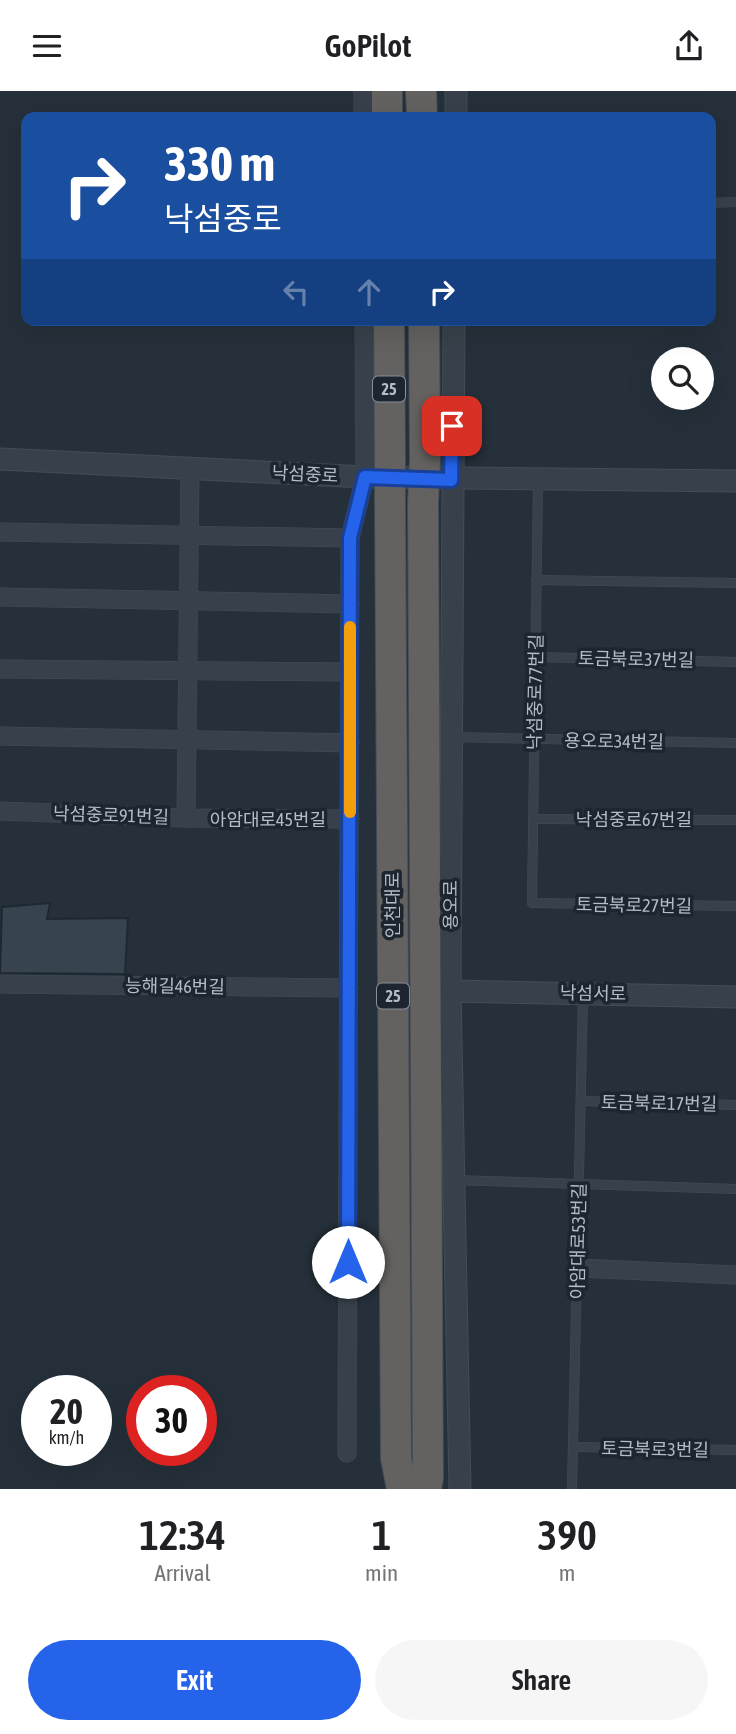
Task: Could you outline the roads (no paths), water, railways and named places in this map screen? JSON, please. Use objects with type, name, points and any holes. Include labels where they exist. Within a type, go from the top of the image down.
[{"type":"highway","points":[[387,91],[387,112]]},
{"type":"highway","points":[[421,91],[422,112]]},
{"type":"highway","name":"인천대로","points":[[389,326],[396,1458],[402,1489]]},
{"type":"highway","name":"인천대로","points":[[424,326],[426,1489]]},
{"type":"highway","points":[[384,1489],[396,1458]]},
{"type":"street","points":[[363,91],[363,112]]},
{"type":"street","points":[[456,91],[456,112]]},
{"type":"street","name":"아암대로45번길","points":[[348,1453],[350,538],[365,477],[364,326]]},
{"type":"street","name":"용오로","points":[[454,326],[450,991],[460,1489]]},
{"type":"street","name":"낙섬중로","points":[[0,460],[451,480],[736,481]]},
{"type":"street","name":"낙섬중로91번길","points":[[0,811],[186,818],[190,468]]},
{"type":"street","points":[[0,532],[350,538]]},
{"type":"street","points":[[0,597],[350,604]]},
{"type":"street","points":[[0,669],[350,672]]},
{"type":"street","points":[[0,736],[350,743]]},
{"type":"street","name":"아암대로45번길","points":[[186,818],[349,819]]},
{"type":"street","name":"능해길46번길","points":[[0,984],[349,988]]},
{"type":"street","name":"낙섬서로","points":[[450,991],[736,997]]},
{"type":"street","points":[[578,1268],[736,1275]]},
{"type":"lane","points":[[716,203],[736,202]]},
{"type":"lane","name":"낙섬중로77번길","points":[[532,903],[538,481]]},
{"type":"lane","points":[[536,580],[736,583]]},
{"type":"lane","name":"토금북로37번길","points":[[535,657],[736,662]]},
{"type":"lane","name":"용오로34번길","points":[[451,737],[736,743]]},
{"type":"lane","name":"낙섬중로67번길","points":[[533,819],[736,820]]},
{"type":"lane","name":"토금북로27번길","points":[[532,903],[736,906]]},
{"type":"lane","name":"아암대로53번길","points":[[572,1489],[583,993]]},
{"type":"lane","name":"토금북로17번길","points":[[581,1101],[736,1105]]},
{"type":"lane","points":[[454,1180],[736,1188]]},
{"type":"lane","name":"토금북로3번길","points":[[574,1447],[736,1450]]}]
